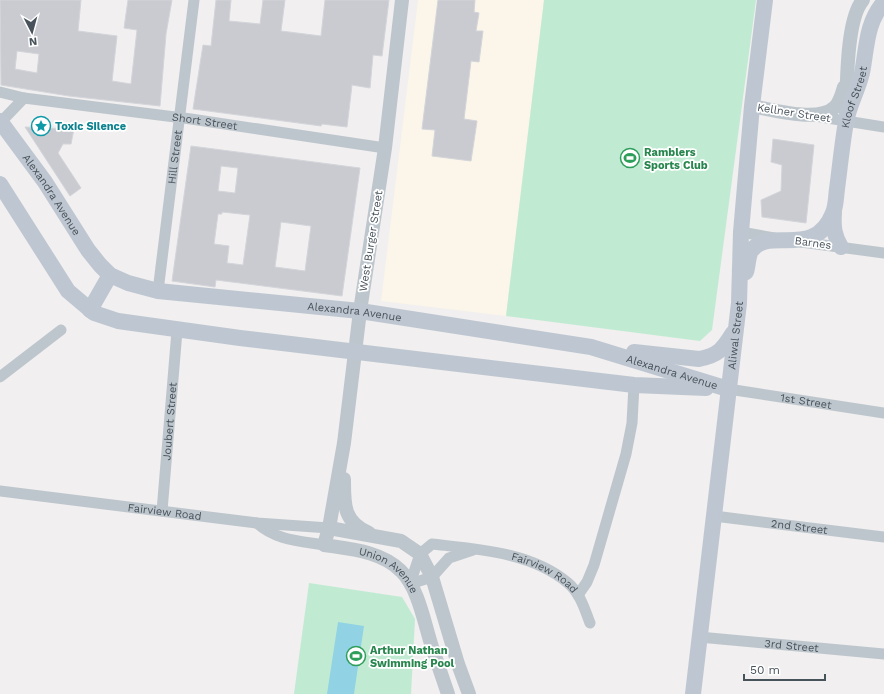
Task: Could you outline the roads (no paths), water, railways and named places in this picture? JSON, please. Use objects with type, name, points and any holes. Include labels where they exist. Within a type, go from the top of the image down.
[{"type":"main road","name":"Aliwal Street","points":[[693,694],[739,303],[741,232],[752,106],[765,0]]},
{"type":"main road","name":"Kloof Street","points":[[846,121],[861,74],[868,30],[876,12],[884,2]]},
{"type":"main road","name":"Alexandra Avenue","points":[[1,121],[45,182],[88,250],[110,275],[128,283],[158,291],[360,311],[590,347],[728,389]]},
{"type":"main road","points":[[841,247],[835,234],[834,213],[846,121]]},
{"type":"main road","name":"Alexandra Avenue","points":[[2,192],[68,291],[90,310],[118,321],[177,331],[634,385],[728,389]]},
{"type":"main road","points":[[739,303],[751,251],[758,245],[770,241],[797,242],[810,239],[823,230],[834,213]]},
{"type":"main road","points":[[90,310],[110,275]]},
{"type":"main road","points":[[590,347],[699,359],[709,357],[723,350],[736,328]]},
{"type":"street","name":"Hill Street","points":[[158,291],[194,0]]},
{"type":"street","name":"West Burger Street","points":[[324,544],[329,528],[344,443],[354,352],[385,148],[402,0]]},
{"type":"street","name":"Kloof Street","points":[[846,121],[847,76],[852,33],[856,17],[863,0]]},
{"type":"street","points":[[811,116],[828,112],[834,108],[841,97],[847,76]]},
{"type":"street","name":"Short Street","points":[[0,92],[24,98],[180,117],[385,148]]},
{"type":"street","points":[[1,121],[24,98]]},
{"type":"street","name":"Kellner Street","points":[[752,106],[884,127]]},
{"type":"street","name":"Barnes","points":[[741,232],[797,242],[884,253]]},
{"type":"street","points":[[0,378],[61,330]]},
{"type":"street","name":"Joubert Street","points":[[162,511],[177,331]]},
{"type":"street","points":[[578,595],[594,565],[626,454],[632,423],[634,385]]},
{"type":"street","name":"1st Street","points":[[728,389],[884,412]]},
{"type":"street","points":[[344,443],[344,501],[346,513],[359,529],[376,537]]},
{"type":"street","name":"Fairview Road","points":[[0,491],[257,523],[329,528]]},
{"type":"street","name":"2nd Street","points":[[714,516],[884,537]]},
{"type":"street","name":"Union Avenue","points":[[257,523],[269,533],[279,536],[367,552],[381,558],[402,571],[410,584],[448,694]]},
{"type":"street","name":"Union Avenue","points":[[329,528],[401,541],[420,554],[432,577],[458,664],[469,694]]},
{"type":"street","name":"Fairview Road","points":[[420,554],[432,544],[478,549],[535,563],[569,584],[578,595],[590,623]]},
{"type":"street","points":[[410,584],[432,577],[449,558],[478,549]]},
{"type":"street","points":[[410,584],[420,554]]},
{"type":"street","name":"3rd Street","points":[[699,637],[884,654]]},
{"type":"water","points":[[338,622],[364,626],[354,694],[327,694]]},
{"type":"place","name":"Toxic Silence","points":[[41,126]]},
{"type":"place","name":"Ramblers Sports Club","points":[[630,158]]},
{"type":"place","name":"Arthur Nathan Swimming Pool","points":[[356,656]]}]
